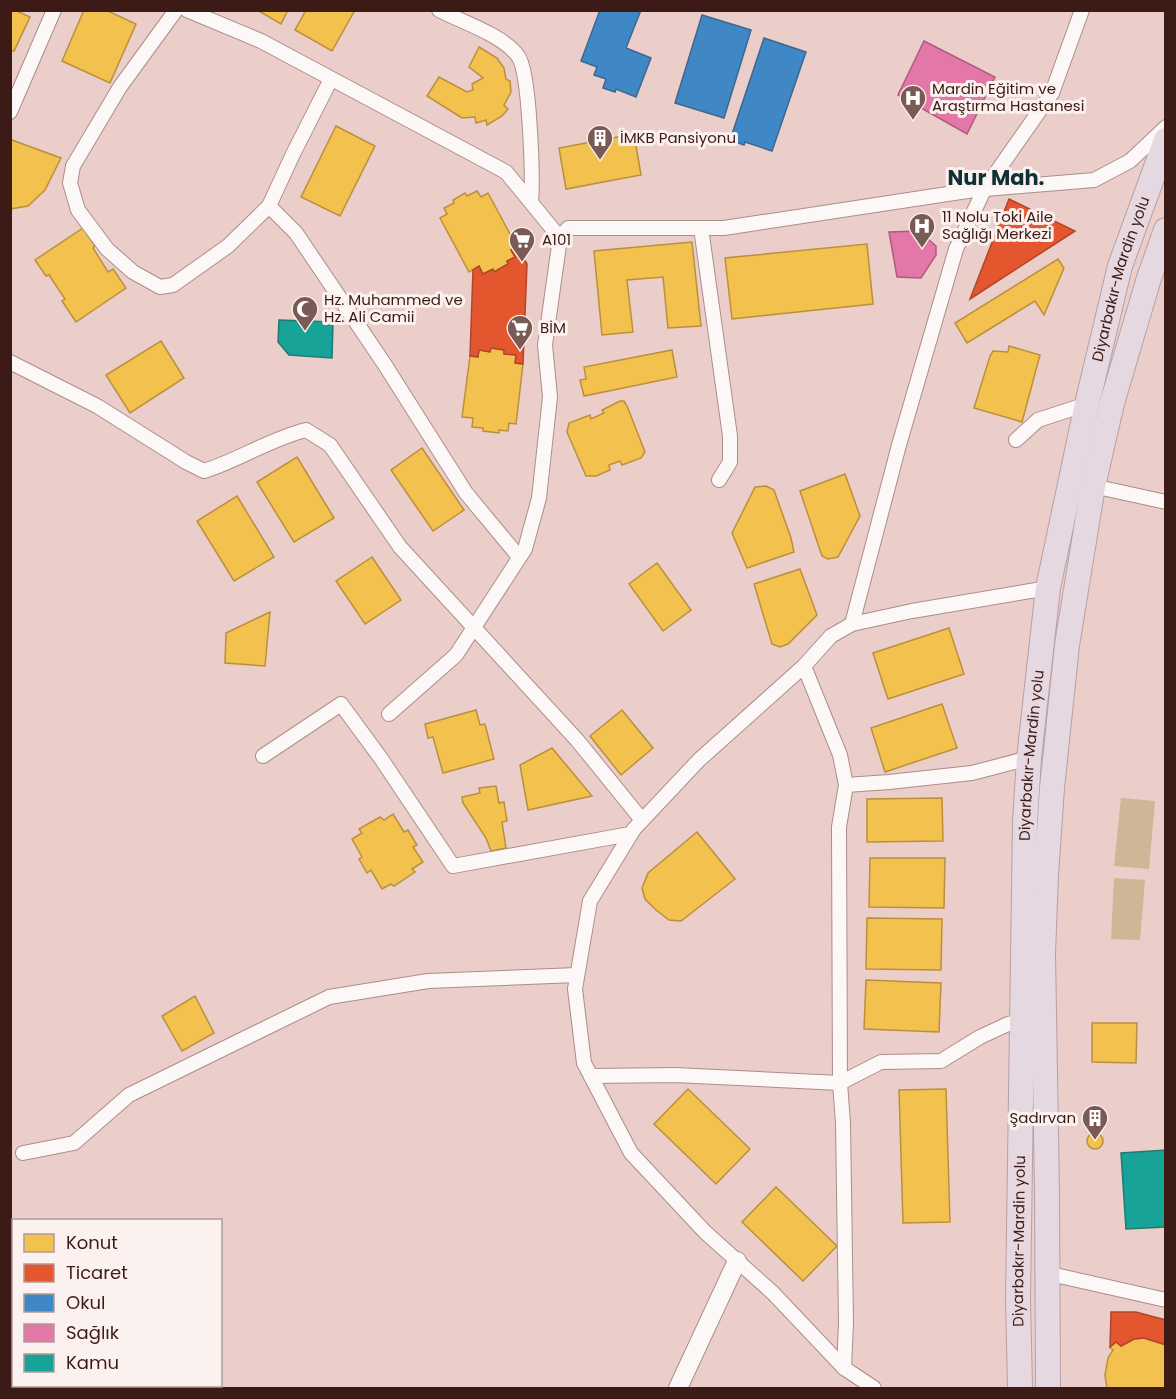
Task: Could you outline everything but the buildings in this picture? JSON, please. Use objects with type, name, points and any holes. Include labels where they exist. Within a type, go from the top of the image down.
[{"type":"highway","name":"Diyarbakır-Mardin yolu","points":[[1020,1389],[1018,1299],[1025,822],[1029,758],[1048,588],[1087,404],[1120,266],[1166,140]]},
{"type":"highway","name":"Diyarbakır-Mardin yolu","points":[[1048,1389],[1043,953],[1052,788],[1067,645],[1093,486],[1112,403],[1149,278],[1166,230]]},
{"type":"street","points":[[10,112],[54,10]]},
{"type":"street","points":[[176,10],[120,87],[73,166],[70,183],[78,210],[106,249],[133,272],[160,287],[173,285],[228,246],[269,206],[332,79]]},
{"type":"street","points":[[187,10],[261,40],[506,172],[560,238]]},
{"type":"street","points":[[439,10],[506,43],[520,58],[530,136],[531,202]]},
{"type":"street","points":[[852,624],[899,445],[956,249],[984,190],[1052,93],[1082,10]]},
{"type":"street","points":[[389,714],[456,655],[525,549],[539,498],[550,397],[545,345],[560,238],[568,228],[724,228],[984,190],[1094,180],[1130,161],[1166,127]]},
{"type":"street","points":[[269,206],[296,233],[385,365],[466,493],[519,557]]},
{"type":"street","points":[[701,228],[730,436],[730,462],[719,480]]},
{"type":"street","points":[[10,362],[97,406],[204,471],[226,464],[286,435],[306,430],[330,445],[400,547],[577,740],[642,820]]},
{"type":"street","points":[[1016,440],[1038,420],[1087,404]]},
{"type":"street","points":[[1093,486],[1166,502]]},
{"type":"street","points":[[874,1389],[844,1368],[774,1293],[705,1232],[632,1153],[584,1063],[575,989],[590,901],[630,834],[642,820],[699,760],[804,666],[831,636],[852,624],[1048,588]]},
{"type":"street","points":[[804,666],[840,755],[846,785],[839,826],[840,1083],[843,1123],[846,1323],[844,1368]]},
{"type":"street","points":[[263,756],[341,704],[382,760],[453,866],[630,834]]},
{"type":"street","points":[[846,785],[972,773],[1029,758]]},
{"type":"street","points":[[23,1153],[74,1143],[129,1095],[329,997],[428,981],[577,975]]},
{"type":"street","points":[[591,1076],[675,1075],[840,1083],[881,1062],[941,1061],[980,1037],[1008,1024],[1021,1021]]},
{"type":"street","points":[[678,1389],[737,1261]]},
{"type":"street","points":[[1046,1274],[1166,1300]]},
{"type":"shaded area","points":[[1121,798],[1155,801],[1149,869],[1114,866]]},
{"type":"shaded area","points":[[1114,878],[1145,880],[1140,940],[1111,939]]},
{"type":"place","name":"Mardin Eğitim ve Araştırma Hastanesi","points":[[913,121]]},
{"type":"place","name":"İMKB Pansiyonu","points":[[600,161]]},
{"type":"place","name":"11 Nolu Toki Aile Sağlığı Merkezi","points":[[922,249]]},
{"type":"place","name":"A101","points":[[522,263]]},
{"type":"place","name":"Hz. Muhammed ve Hz. Ali Camii","points":[[305,332]]},
{"type":"place","name":"BİM","points":[[520,351]]},
{"type":"place","name":"Şadırvan","points":[[1095,1141]]},
{"type":"district","name":"Nur Mah.","points":[[996,178]]}]
